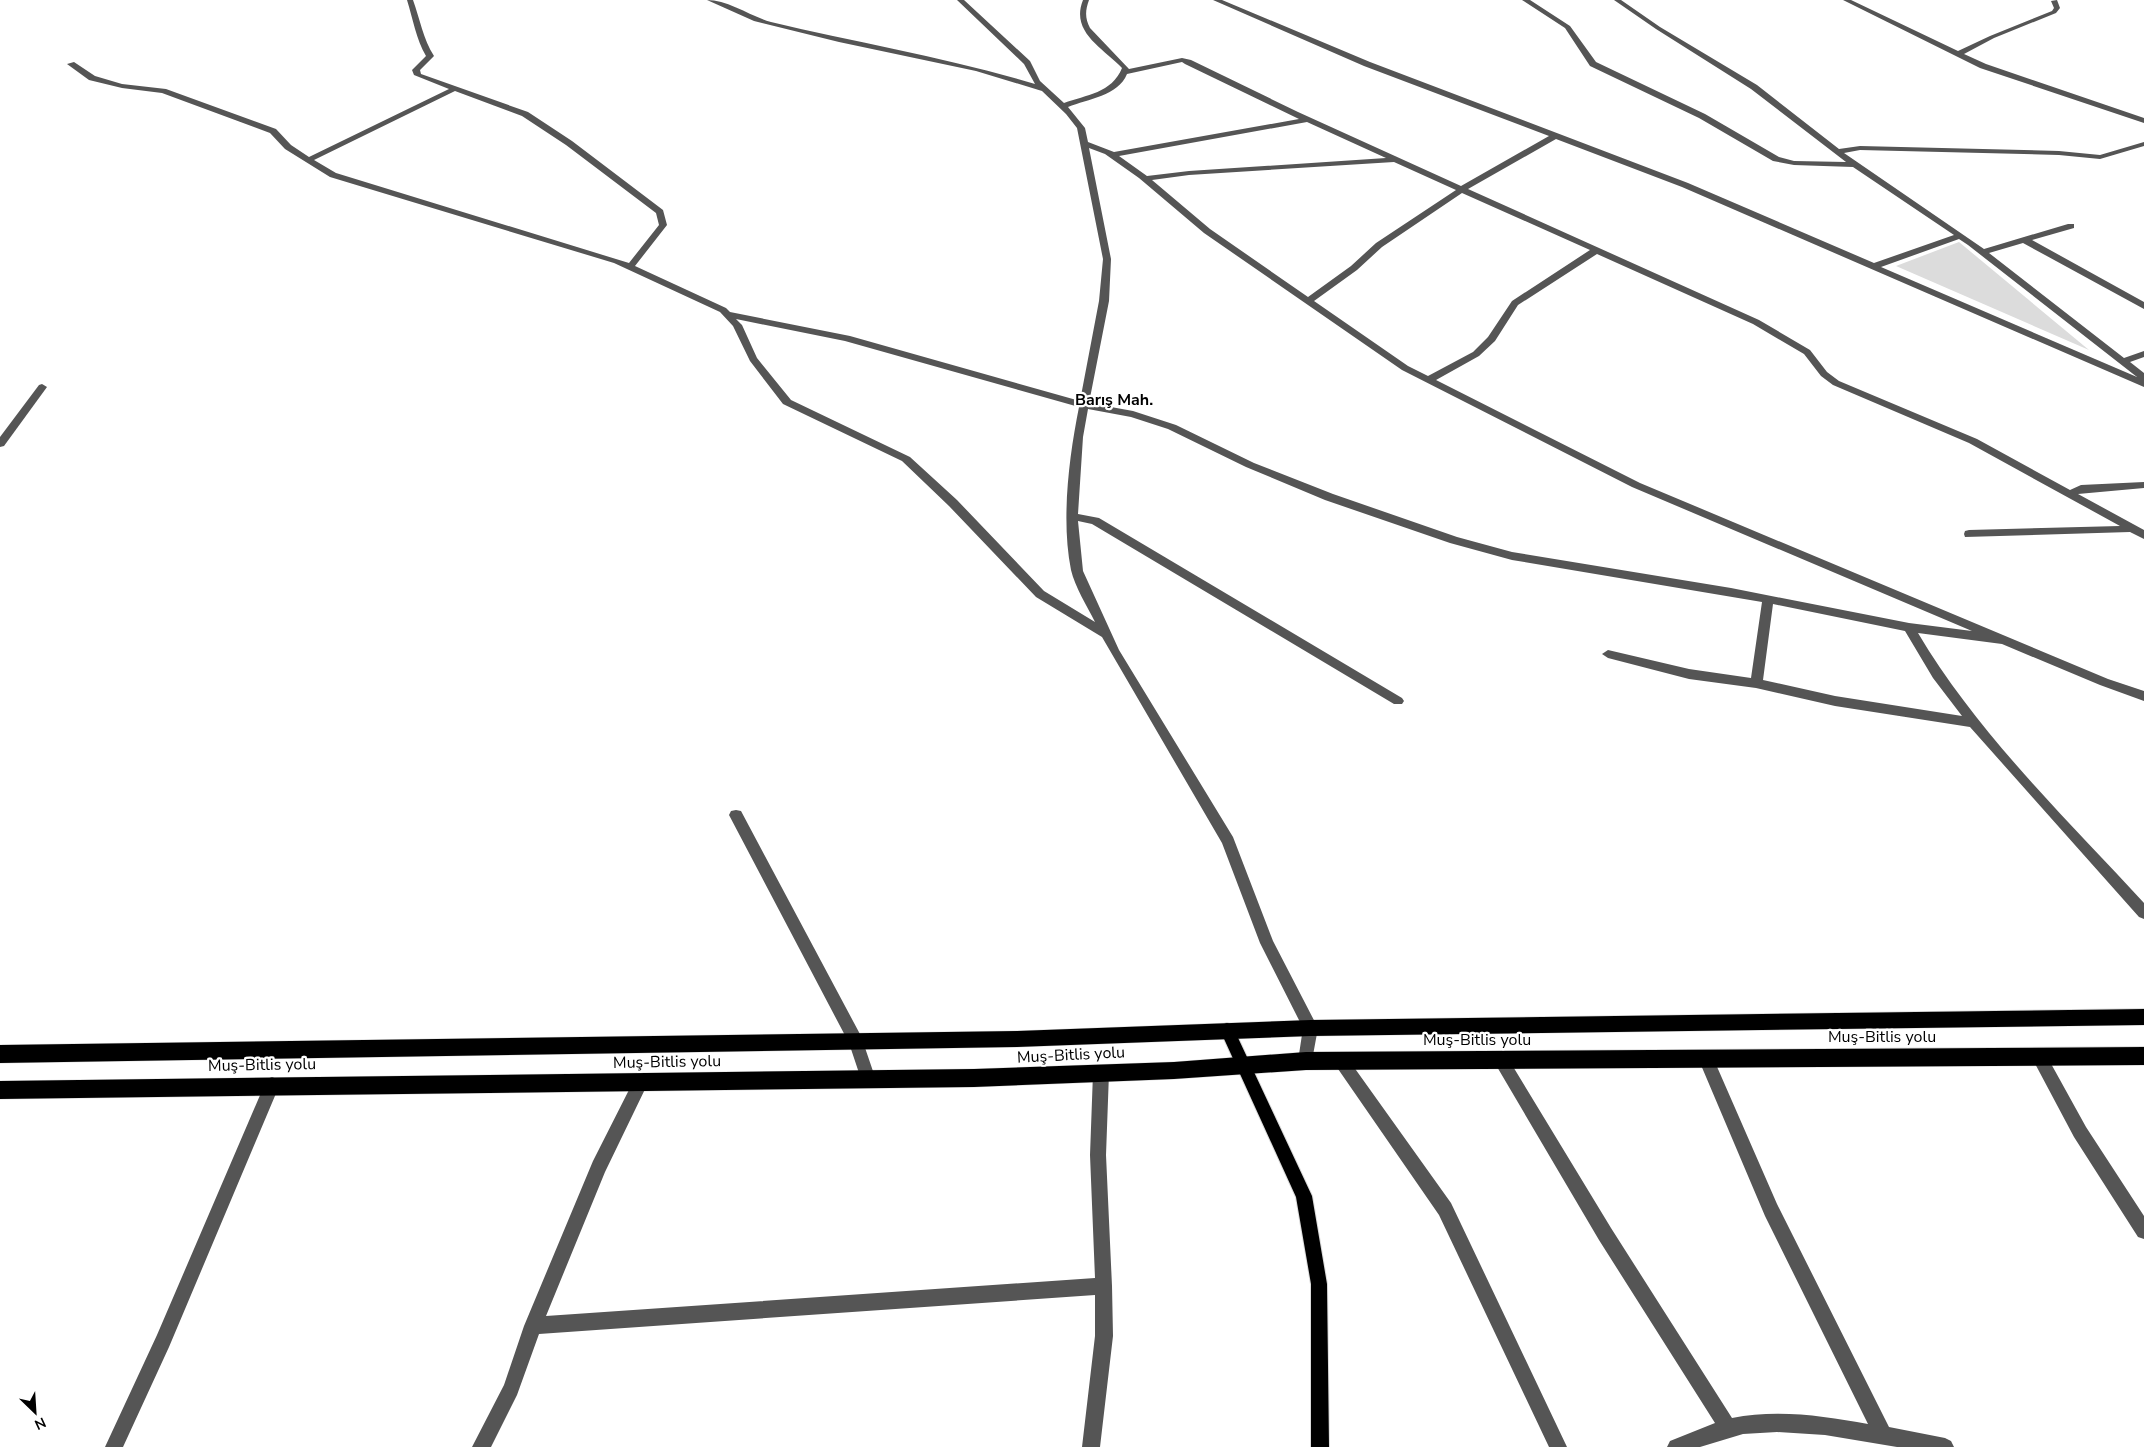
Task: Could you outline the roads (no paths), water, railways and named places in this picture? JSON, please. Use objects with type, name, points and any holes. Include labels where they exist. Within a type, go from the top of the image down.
[{"type":"highway","name":"Muş-Bitlis yolu","points":[[0,1054],[1017,1039],[1310,1028],[2144,1017]]},
{"type":"highway","name":"Muş-Bitlis yolu","points":[[0,1090],[272,1084],[640,1083],[994,1078],[1246,1067],[1306,1061],[2144,1056]]},
{"type":"main road","points":[[1228,1030],[1304,1196],[1320,1284],[1320,1447]]},
{"type":"street","points":[[410,0],[420,30],[421,41],[430,56],[416,70],[418,75],[525,114],[569,143],[660,212],[663,225],[630,266]]},
{"type":"street","points":[[710,0],[756,20],[839,40],[978,69],[1046,90]]},
{"type":"street","points":[[960,0],[1026,63],[1036,82],[1063,106],[1082,128],[1107,259],[1104,301],[1078,437],[1072,516],[1076,571],[1107,635],[1228,841],[1267,943],[1310,1028],[1306,1061]]},
{"type":"street","points":[[1063,106],[1114,87],[1126,68],[1082,24],[1080,13],[1086,0]]},
{"type":"street","points":[[1216,0],[1367,64],[1685,185],[2144,384]]},
{"type":"street","points":[[1525,0],[1568,27],[1593,64],[1702,116],[1751,146],[1776,158],[1794,163],[1856,166]]},
{"type":"street","points":[[1617,0],[1658,28],[1754,87],[1856,166],[1982,252],[2144,378]]},
{"type":"street","points":[[1846,0],[1983,66],[2144,121]]},
{"type":"street","points":[[1958,54],[2054,12],[2057,8],[2054,1]]},
{"type":"street","points":[[1125,72],[1182,60],[1188,62],[1306,120],[1756,322],[1806,352],[1824,374],[1836,383],[1960,434],[2071,493],[2144,535]]},
{"type":"street","points":[[71,64],[92,78],[122,86],[163,91],[273,131],[280,136],[288,147],[333,174],[617,260],[723,310],[736,325],[753,359],[787,402],[906,459],[953,503],[1040,594],[1107,635]]},
{"type":"street","points":[[308,160],[454,89]]},
{"type":"street","points":[[1113,156],[1306,120]]},
{"type":"street","points":[[1308,300],[1354,268],[1379,244],[1462,189],[1557,135]]},
{"type":"street","points":[[1084,143],[1113,156],[1145,179],[1207,231],[1405,368],[1428,380],[1636,485],[2104,682],[2144,696]]},
{"type":"street","points":[[1838,152],[1860,148],[2059,153],[2100,157],[2144,144]]},
{"type":"street","points":[[1145,179],[1189,173],[1394,159]]},
{"type":"street","points":[[1982,252],[2071,226]]},
{"type":"street","points":[[1872,267],[1960,236]]},
{"type":"street","points":[[2025,240],[2144,306]]},
{"type":"street","points":[[1428,380],[1476,354],[1492,338],[1515,303],[1597,250]]},
{"type":"street","points":[[727,314],[847,338],[1084,405],[1133,414],[1172,427],[1250,465],[1328,497],[1512,556],[1768,600],[1909,627],[2006,640]]},
{"type":"street","points":[[2122,362],[2144,354]]},
{"type":"street","points":[[0,444],[42,387]]},
{"type":"street","points":[[2071,493],[2081,489],[2144,485]]},
{"type":"street","points":[[1072,516],[1095,521],[1398,701]]},
{"type":"street","points":[[1969,534],[2126,530],[2130,527]]},
{"type":"street","points":[[1756,683],[1768,600]]},
{"type":"street","points":[[1909,627],[1937,675],[1974,723],[2144,913]]},
{"type":"street","points":[[1608,654],[1688,674],[1756,683],[1836,701],[1974,723]]},
{"type":"street","points":[[736,815],[856,1041],[868,1080]]},
{"type":"street","points":[[2039,1056],[2080,1132],[2144,1231]]},
{"type":"street","points":[[1706,1058],[1771,1210],[1884,1436]]},
{"type":"street","points":[[1501,1060],[1605,1234],[1728,1428]]},
{"type":"street","points":[[1342,1061],[1444,1210],[1558,1447]]},
{"type":"street","points":[[1090,1447],[1104,1336],[1104,1286],[1098,1155],[1101,1073]]},
{"type":"street","points":[[480,1447],[511,1389],[533,1326],[598,1167],[640,1083]]},
{"type":"street","points":[[114,1447],[163,1341],[272,1084]]},
{"type":"street","points":[[533,1326],[1104,1286]]},
{"type":"street","points":[[1676,1447],[1728,1428],[1752,1424],[1783,1423],[1884,1436],[1945,1447]]},
{"type":"district","name":"Barış Mah.","points":[[1114,400]]}]
